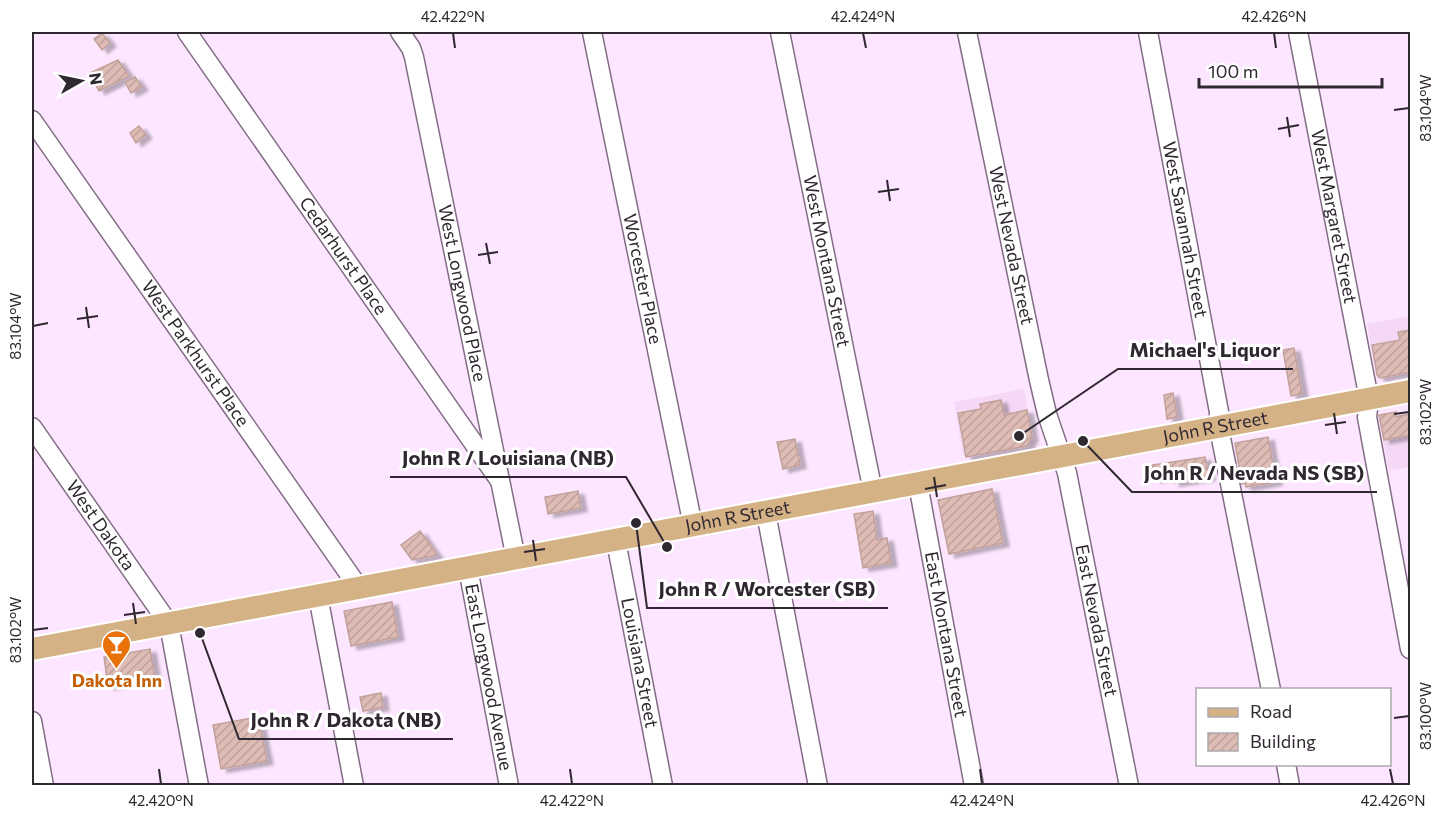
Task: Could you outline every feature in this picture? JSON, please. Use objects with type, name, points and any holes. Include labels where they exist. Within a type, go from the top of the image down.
[{"type":"main road","name":"John R Street","points":[[32,649],[1410,391]]},
{"type":"street","name":"Cedarhurst Place","points":[[187,32],[500,481]]},
{"type":"street","name":"West Longwood Place","points":[[400,32],[414,57],[516,559]]},
{"type":"street","name":"Worcester Place","points":[[592,32],[693,526]]},
{"type":"street","name":"West Montana Street","points":[[780,32],[873,492]]},
{"type":"street","name":"West Nevada Street","points":[[967,32],[1039,380],[1047,414],[1062,457]]},
{"type":"street","name":"West Savannah Street","points":[[1148,32],[1220,412],[1219,428],[1271,688]]},
{"type":"street","name":"West Margaret Street","points":[[1298,32],[1369,399],[1367,417],[1410,649]]},
{"type":"street","name":"West Parkhurst Place","points":[[32,120],[359,588]]},
{"type":"street","name":"West Dakota","points":[[32,427],[169,624]]},
{"type":"street","name":"East Nevada Street","points":[[1062,457],[1129,786]]},
{"type":"street","name":"East Montana Street","points":[[918,484],[974,786]]},
{"type":"street","points":[[766,513],[818,786]]},
{"type":"street","name":"Louisiana Street","points":[[616,541],[663,786]]},
{"type":"street","name":"East Longwood Avenue","points":[[468,568],[509,786]]},
{"type":"street","points":[[318,596],[354,786]]},
{"type":"street","points":[[169,624],[199,786]]},
{"type":"street","points":[[32,721],[44,786]]},
{"type":"street","points":[[1286,766],[1290,786]]},
{"type":"shaded area","points":[[1410,316],[1410,373],[1377,379],[1367,324]]},
{"type":"shaded area","points":[[1024,389],[1034,444],[963,456],[954,402]]},
{"type":"shaded area","points":[[1410,411],[1410,467],[1389,471],[1379,417]]},
{"type":"building","points":[[102,33],[110,43],[102,50],[94,39]]},
{"type":"building","points":[[118,60],[129,76],[99,91],[90,73]]},
{"type":"building","points":[[135,77],[142,87],[131,93],[125,82]]},
{"type":"building","points":[[139,126],[146,135],[136,143],[130,133]]},
{"type":"building","points":[[1410,330],[1410,372],[1380,378],[1377,375],[1372,345],[1400,340],[1398,332]]},
{"type":"building","points":[[1294,348],[1302,394],[1291,396],[1283,350]]},
{"type":"building","points":[[1173,393],[1177,417],[1167,419],[1164,395]]},
{"type":"building","points":[[1001,400],[1004,415],[1027,410],[1032,437],[1027,446],[966,457],[958,413],[981,409],[980,404]]},
{"type":"building","points":[[1396,412],[1396,417],[1410,414],[1410,435],[1384,440],[1379,415]]},
{"type":"building","points":[[1268,437],[1276,482],[1246,487],[1245,483],[1242,484],[1235,443]]},
{"type":"building","points":[[795,439],[800,465],[783,469],[777,442]]},
{"type":"building","points":[[1205,457],[1209,477],[1174,483],[1173,475],[1155,479],[1152,465]]},
{"type":"building","points":[[992,489],[1003,543],[949,554],[938,500]]},
{"type":"building","points":[[578,491],[581,508],[548,514],[545,497]]},
{"type":"building","points":[[873,511],[877,540],[887,538],[891,563],[863,568],[854,514]]},
{"type":"building","points":[[420,531],[437,555],[412,560],[401,545]]},
{"type":"building","points":[[392,602],[398,637],[351,646],[344,611]]},
{"type":"building","points":[[150,649],[155,678],[108,686],[104,657]]},
{"type":"building","points":[[381,693],[383,707],[363,711],[360,697]]},
{"type":"building","points":[[258,717],[267,761],[221,769],[213,725]]},
{"type":"place","name":"Michael's Liquor","points":[[1019,436]]},
{"type":"place","name":"John R / Nevada NS (SB)","points":[[1083,441]]},
{"type":"place","name":"John R / Worcester (SB)","points":[[636,523]]},
{"type":"place","name":"John R / Louisiana (NB)","points":[[667,547]]},
{"type":"place","name":"John R / Dakota (NB)","points":[[200,633]]},
{"type":"place","name":"Dakota Inn","points":[[117,670]]}]
